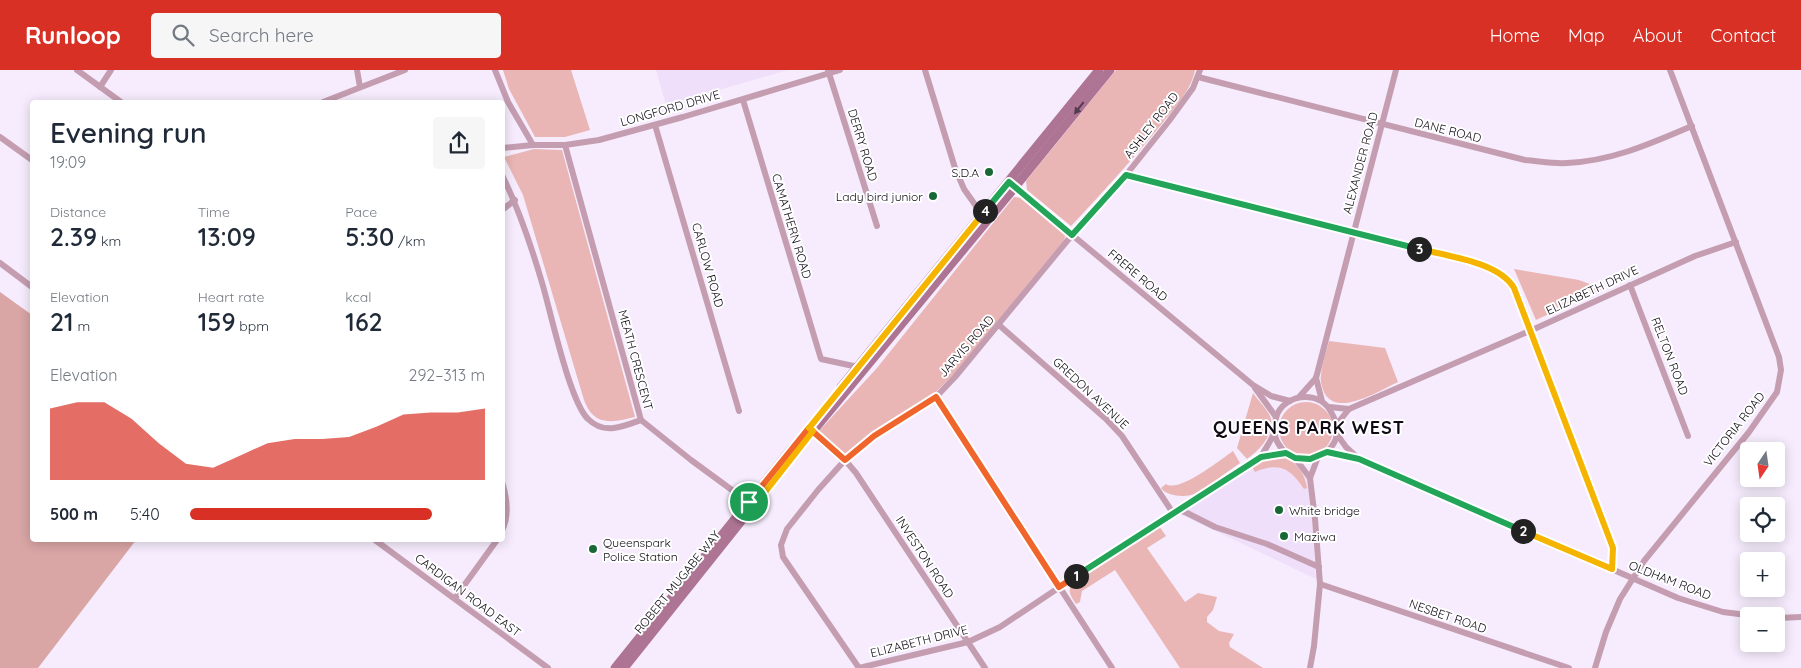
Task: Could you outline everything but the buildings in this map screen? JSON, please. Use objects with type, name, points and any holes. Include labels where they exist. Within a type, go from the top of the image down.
[{"type":"main road","name":"ROBERT MUGABE WAY","points":[[1012,185],[1099,70]]},
{"type":"main road","name":"ROBERT MUGABE WAY","points":[[811,429],[1012,185],[1110,70]]},
{"type":"main road","name":"ROBERT MUGABE WAY","points":[[624,668],[858,367],[985,218]]},
{"type":"main road","name":"ROBERT MUGABE WAY","points":[[616,668],[752,504]]},
{"type":"street","points":[[77,70],[118,100]]},
{"type":"street","points":[[100,87],[110,70]]},
{"type":"street","points":[[357,70],[360,87]]},
{"type":"street","points":[[329,100],[405,70]]},
{"type":"street","points":[[495,70],[508,102],[533,145]]},
{"type":"street","name":"LONGFORD DRIVE","points":[[505,148],[591,142],[743,100],[840,70]]},
{"type":"street","points":[[925,70],[955,168],[964,189],[985,218]]},
{"type":"street","name":"ALEXANDER ROAD","points":[[1299,397],[1316,378],[1396,70]]},
{"type":"street","name":"VICTORIA ROAD","points":[[1595,668],[1612,617],[1633,578],[1644,561],[1749,432],[1777,392],[1781,370],[1779,357],[1670,70]]},
{"type":"street","name":"DERRY ROAD","points":[[829,72],[877,226]]},
{"type":"street","name":"DANE ROAD","points":[[1199,73],[1381,125],[1525,160],[1564,164],[1608,159],[1692,126]]},
{"type":"street","name":"ASHLEY ROAD","points":[[1072,235],[1126,175],[1185,100],[1199,73]]},
{"type":"street","name":"CAMATHERN ROAD","points":[[743,100],[821,359],[858,367]]},
{"type":"street","name":"CARLOW ROAD","points":[[655,125],[739,411]]},
{"type":"street","points":[[0,137],[30,159]]},
{"type":"street","name":"MEATH CRESCENT","points":[[505,181],[514,200],[534,258],[581,411],[587,419],[604,428],[613,429],[641,420],[565,145]]},
{"type":"street","points":[[1126,175],[1483,266],[1506,277],[1514,288],[1532,330],[1550,384],[1613,548],[1612,569]]},
{"type":"street","name":"FRERE ROAD","points":[[1012,185],[1253,385],[1271,396],[1290,401]]},
{"type":"street","points":[[505,208],[514,200]]},
{"type":"street","name":"JARVIS ROAD","points":[[859,668],[783,557],[781,550],[782,538],[786,528],[845,460],[874,436],[936,397],[999,325],[1072,235]]},
{"type":"street","name":"ELIZABETH DRIVE","points":[[1336,424],[1349,409],[1532,330],[1695,256],[1736,242]]},
{"type":"street","points":[[0,263],[30,286]]},
{"type":"street","name":"RELTON ROAD","points":[[1630,285],[1688,436]]},
{"type":"street","name":"GREDON AVENUE","points":[[999,325],[1106,419],[1122,436],[1175,512]]},
{"type":"street","name":"ALEXANDER ROAD","points":[[1316,378],[1322,401]]},
{"type":"street","name":"FRERE ROAD","points":[[1253,385],[1276,416]]},
{"type":"street","points":[[936,397],[1112,668]]},
{"type":"street","points":[[1299,397],[1311,397],[1322,401],[1329,407],[1336,424],[1336,434],[1327,452],[1318,457],[1303,460],[1286,453],[1278,444],[1274,432],[1276,416],[1282,407],[1290,401],[1299,397]]},
{"type":"street","name":"ELIZABETH DRIVE","points":[[1329,407],[1349,409]]},
{"type":"street","points":[[641,420],[690,460],[752,504]]},
{"type":"street","name":"INVESTON ROAD","points":[[811,429],[845,460],[862,481],[985,668]]},
{"type":"street","name":"ELIZABETH DRIVE","points":[[1261,457],[1274,432]]},
{"type":"street","name":"OLDHAM ROAD","points":[[1336,434],[1359,459]]},
{"type":"street","name":"OLDHAM ROAD","points":[[1327,452],[1359,459],[1678,598],[1723,612],[1740,614]]},
{"type":"street","name":"ELIZABETH DRIVE","points":[[859,668],[968,642],[1000,627],[1261,457],[1286,453]]},
{"type":"street","points":[[1310,668],[1320,584],[1310,478],[1318,457]]},
{"type":"street","points":[[1295,458],[1310,478]]},
{"type":"street","points":[[505,495],[507,516],[505,522]]},
{"type":"street","points":[[1175,512],[1186,512],[1215,527],[1267,544],[1319,567]]},
{"type":"street","name":"CARDIGAN ROAD EAST","points":[[380,542],[548,668]]},
{"type":"street","points":[[455,598],[496,542]]},
{"type":"street","name":"NESBET ROAD","points":[[1320,584],[1569,668]]},
{"type":"street","points":[[1785,618],[1801,617]]},
{"type":"shaded area","points":[[503,70],[571,70],[590,130],[565,137],[535,137],[509,89]]},
{"type":"shaded area","points":[[656,70],[788,70],[666,105]]},
{"type":"shaded area","points":[[1116,70],[1195,70],[1186,92],[1171,112],[1128,164],[1071,226],[1027,190],[1026,181]]},
{"type":"shaded area","points":[[534,149],[562,150],[635,417],[618,421],[602,420],[591,413],[584,400],[523,195],[505,157]]},
{"type":"shaded area","points":[[1014,197],[1022,198],[1066,234],[1064,240],[953,375],[934,394],[872,433],[845,455],[819,431],[877,368]]},
{"type":"shaded area","points":[[1514,269],[1579,280],[1603,289],[1536,320]]},
{"type":"shaded area","points":[[0,292],[30,314],[30,542],[134,542],[38,668],[0,668]]},
{"type":"shaded area","points":[[1329,341],[1385,348],[1398,382],[1360,400],[1340,403],[1331,400],[1325,394],[1321,380],[1322,367]]},
{"type":"shaded area","points":[[1253,393],[1270,416],[1272,422],[1266,440],[1247,459],[1237,448]]},
{"type":"shaded area","points":[[1306,402],[1316,404],[1325,410],[1331,419],[1333,429],[1331,439],[1325,448],[1316,454],[1306,456],[1296,454],[1287,448],[1281,439],[1279,429],[1281,419],[1287,410],[1296,404]]},
{"type":"shaded area","points":[[1233,451],[1240,463],[1194,494],[1176,496],[1163,491],[1161,488],[1166,484],[1172,486],[1189,480],[1210,468]]},
{"type":"shaded area","points":[[1286,454],[1294,459],[1309,479],[1316,579],[1178,513],[1261,458]]},
{"type":"shaded area","points":[[1285,456],[1300,469],[1307,488],[1304,489],[1294,476],[1283,469],[1271,467],[1255,472],[1252,467],[1262,460]]},
{"type":"shaded area","points":[[1159,526],[1166,536],[1147,548],[1185,602],[1198,593],[1217,597],[1213,610],[1207,617],[1207,622],[1219,631],[1234,634],[1229,643],[1230,647],[1263,668],[1180,668],[1115,570],[1082,591],[1080,602],[1076,604],[1070,593],[1073,582]]},
{"type":"place","name":"S.D.A","points":[[989,172]]},
{"type":"place","name":"Lady bird junior","points":[[933,196]]},
{"type":"place","name":"White bridge","points":[[1279,510]]},
{"type":"place","name":"Maziwa","points":[[1284,536]]},
{"type":"place","name":"Queenspark Police Station","points":[[593,549]]},
{"type":"district","name":"QUEENS PARK WEST","points":[[1309,427]]},
{"type":"route","points":[[749,502],[754,506],[813,431],[809,428],[1009,182],[1072,235],[1126,175],[1491,268],[1506,277],[1512,283],[1532,330],[1550,384],[1613,548],[1614,557],[1612,569],[1359,459],[1327,452],[1318,457],[1303,460],[1286,453],[1261,457],[1059,587],[936,397],[874,436],[845,460],[813,431],[809,428],[749,502]]}]
